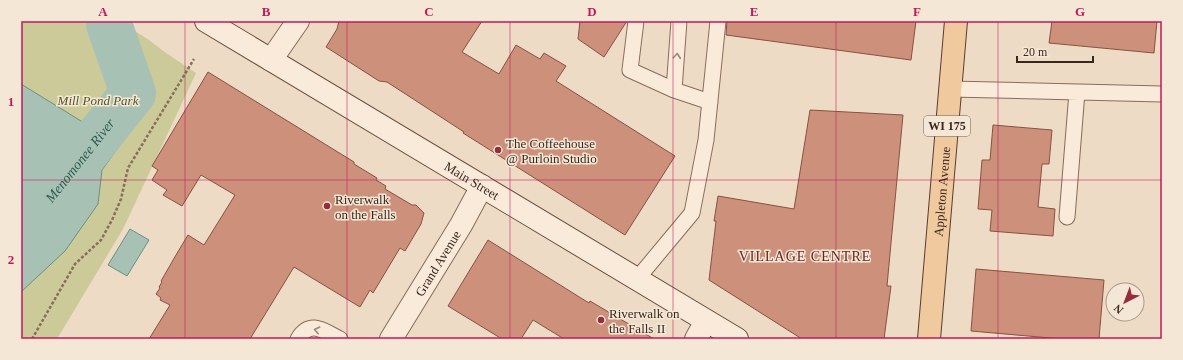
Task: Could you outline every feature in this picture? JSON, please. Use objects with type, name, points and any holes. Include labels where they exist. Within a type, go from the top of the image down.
[{"type":"main road","name":"Main Street","points":[[206,21],[637,279],[701,330],[737,339]]},
{"type":"main road","points":[[271,60],[298,21]]},
{"type":"main road","name":"Appleton Avenue","points":[[929,339],[956,21]]},
{"type":"main road","name":"Grand Avenue","points":[[392,339],[461,225],[482,186]]},
{"type":"lane","points":[[636,21],[630,70],[674,90],[710,102]]},
{"type":"lane","points":[[674,90],[679,21]]},
{"type":"lane","points":[[637,279],[692,213],[706,140],[718,21]]},
{"type":"lane","points":[[950,89],[1162,94]]},
{"type":"lane","points":[[1067,217],[1077,92]]},
{"type":"lane","points":[[298,339],[305,330],[313,327],[340,339]]},
{"type":"path","points":[[32,339],[76,264],[101,240],[121,199],[128,168],[194,59]]},
{"type":"green space","name":"Mill Pond Park","points":[[21,21],[119,21],[196,73],[123,229],[57,339],[21,339]]},
{"type":"water","points":[[21,84],[120,145],[102,170],[98,204],[65,251],[21,292]]},
{"type":"water","points":[[130,229],[149,240],[127,276],[108,265]]},
{"type":"building","points":[[339,21],[482,21],[462,52],[499,74],[516,45],[540,59],[544,53],[566,66],[556,81],[675,156],[625,235],[463,133],[464,132],[387,82],[379,81],[326,47],[337,29]]},
{"type":"building","points":[[580,21],[627,21],[604,57],[578,39]]},
{"type":"building","points":[[727,21],[916,21],[911,60],[726,35]]},
{"type":"building","points":[[1052,21],[1157,21],[1154,53],[1049,43]]},
{"type":"building","name":"Riverwalk on the Falls","points":[[208,72],[354,162],[354,164],[377,178],[376,180],[386,186],[385,189],[412,205],[416,205],[424,213],[421,224],[405,251],[400,248],[373,293],[370,290],[360,307],[294,267],[250,339],[149,339],[170,305],[160,300],[161,298],[156,294],[160,288],[161,281],[176,255],[188,235],[204,245],[235,195],[201,175],[182,206],[163,195],[167,190],[152,180],[158,170],[152,166]]},
{"type":"building","points":[[810,110],[903,115],[887,286],[891,286],[884,339],[802,339],[709,280],[716,221],[714,221],[718,196],[794,209]]},
{"type":"building","points":[[993,125],[1052,130],[1049,164],[1042,164],[1038,207],[1055,209],[1053,236],[990,231],[992,210],[978,209],[982,160],[990,160]]},
{"type":"building","points":[[488,240],[589,303],[590,301],[654,339],[564,339],[533,320],[521,339],[502,339],[448,306]]},
{"type":"building","points":[[976,269],[1104,280],[1099,339],[1062,339],[971,331]]},
{"type":"waterway","name":"Menomonee River","points":[[21,226],[35,217],[133,93],[109,21]]},
{"type":"place","name":"The Coffeehouse @ Purloin Studio","points":[[498,150]]},
{"type":"place","name":"Riverwalk on the Falls","points":[[327,206]]},
{"type":"place","name":"Riverwalk on the Falls II","points":[[601,320]]},
{"type":"district","name":"VILLAGE CENTRE","points":[[805,256]]}]
